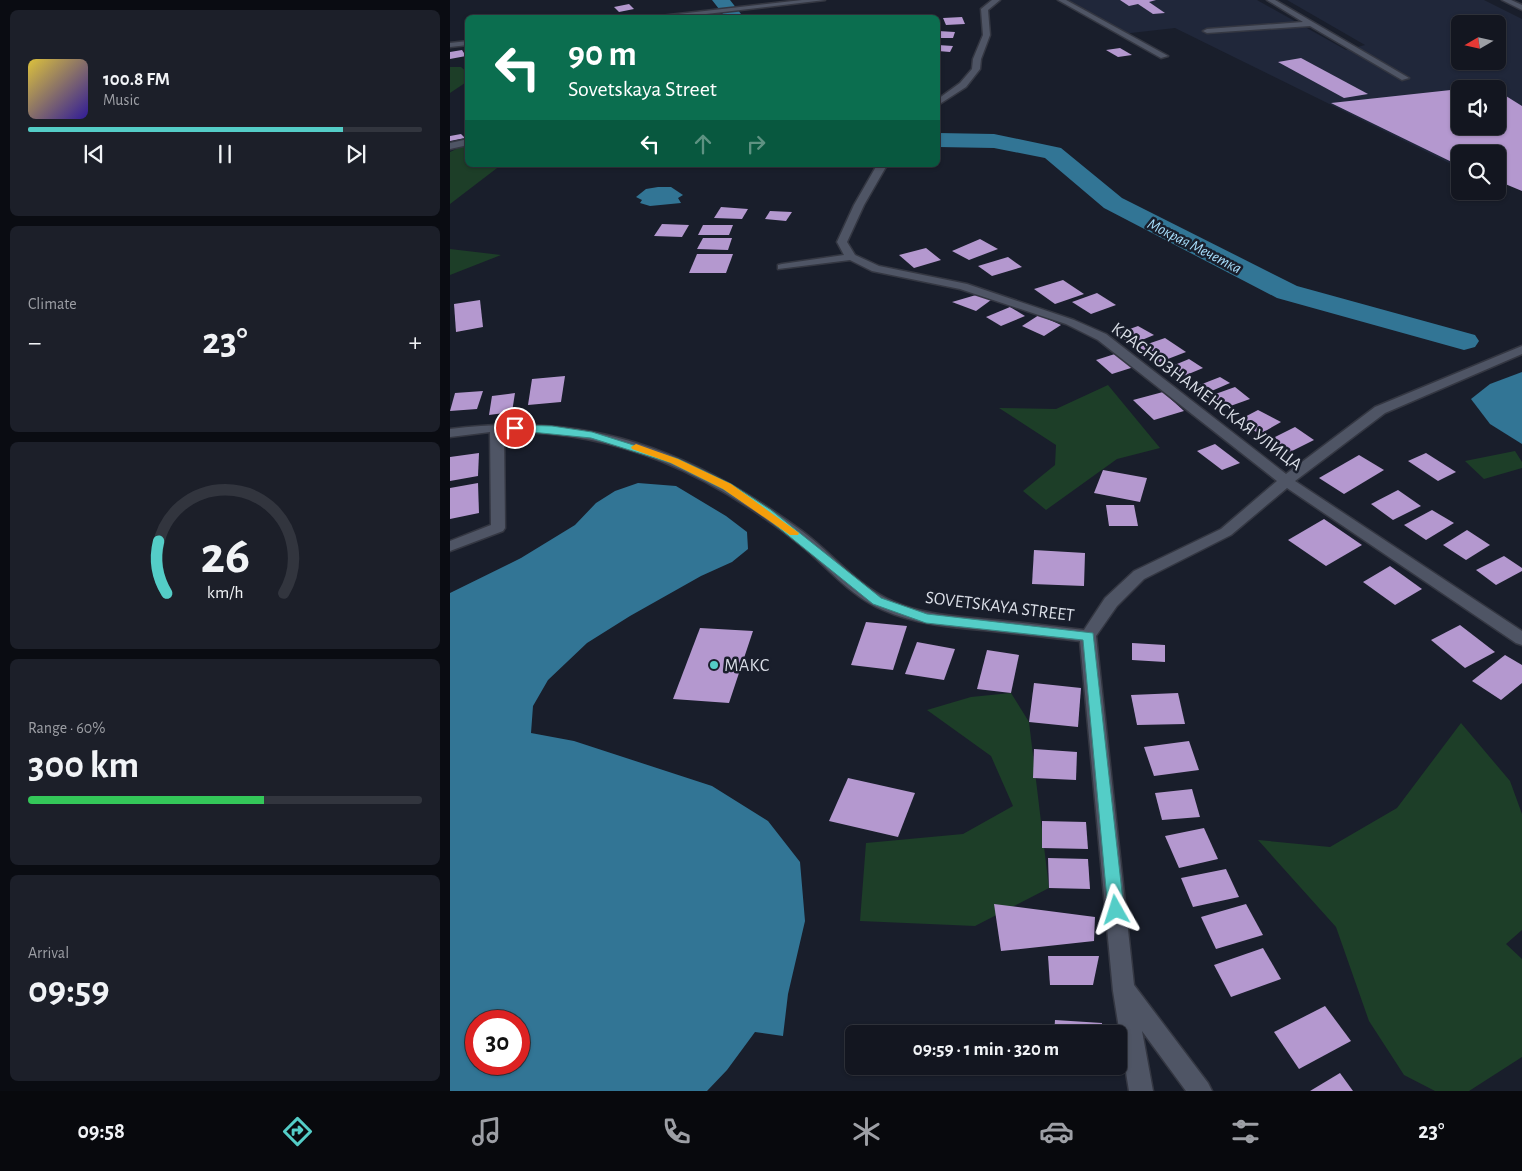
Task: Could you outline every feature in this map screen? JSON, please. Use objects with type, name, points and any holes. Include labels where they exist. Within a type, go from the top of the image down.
[{"type":"street","points":[[673,15],[822,0]]},
{"type":"street","points":[[940,102],[963,85],[976,69],[976,56],[985,42],[987,31],[984,9],[997,0]]},
{"type":"street","points":[[1061,0],[1164,56]]},
{"type":"street","points":[[1270,0],[1405,78]]},
{"type":"street","points":[[1506,0],[1522,8]]},
{"type":"street","points":[[1207,31],[1310,24]]},
{"type":"street","points":[[450,45],[465,43]]},
{"type":"street","points":[[450,146],[465,143]]},
{"type":"street","points":[[782,267],[851,257],[842,242],[859,205],[881,167]]},
{"type":"street","name":"КРАСНОЗНАМЕНСКАЯ УЛИЦА","points":[[851,257],[876,269],[963,286],[1070,322],[1102,337],[1286,481],[1522,639]]},
{"type":"street","points":[[1141,1091],[1124,989],[1088,636],[1110,602],[1140,575],[1226,532],[1286,481],[1380,410],[1522,350]]},
{"type":"street","points":[[450,546],[498,528],[496,427]]},
{"type":"street","name":"SOVETSKAYA STREET","points":[[450,433],[496,427],[552,429],[592,435],[675,461],[727,486],[767,512],[877,601],[926,618],[1088,636]]},
{"type":"street","points":[[1124,989],[1200,1091]]},
{"type":"shaded area","points":[[1061,0],[1257,0],[1346,50],[1365,45],[1287,0],[1484,0],[1522,19],[1522,179],[1506,180],[1506,145],[1451,145],[1451,164],[1175,28],[1122,34]]},
{"type":"green space","points":[[450,67],[461,67],[465,70],[465,83],[450,93]]},
{"type":"green space","points":[[465,145],[465,167],[498,167],[450,204],[450,152]]},
{"type":"green space","points":[[450,249],[501,255],[450,275]]},
{"type":"green space","points":[[1108,385],[1160,448],[1117,459],[1046,510],[1023,491],[1055,465],[1056,445],[999,408],[1056,409]]},
{"type":"green space","points":[[1515,451],[1522,462],[1522,468],[1484,479],[1465,461]]},
{"type":"green space","points":[[1011,693],[1029,722],[1049,888],[975,926],[860,921],[866,843],[963,834],[1013,806],[991,756],[927,710],[971,697]]},
{"type":"green space","points":[[1461,723],[1510,781],[1522,814],[1522,930],[1506,944],[1522,959],[1522,1057],[1469,1091],[1435,1091],[1404,1075],[1369,1021],[1336,927],[1258,840],[1330,847],[1397,808]]},
{"type":"water","points":[[671,187],[683,195],[678,198],[681,203],[650,206],[640,203],[642,200],[636,197],[646,189]]},
{"type":"water","points":[[1522,372],[1522,444],[1490,424],[1471,399],[1490,384]]},
{"type":"water","points":[[638,483],[676,486],[726,516],[747,532],[748,549],[732,562],[701,576],[587,643],[548,680],[533,706],[531,733],[574,741],[712,786],[768,821],[800,862],[805,921],[788,994],[783,1036],[755,1032],[727,1070],[707,1091],[450,1091],[450,593],[521,558],[575,525],[596,503],[615,491]]},
{"type":"building","points":[[1120,0],[1156,0],[1149,2],[1165,13],[1153,14],[1138,4],[1129,6]]},
{"type":"building","points":[[629,4],[634,9],[619,12],[614,7]]},
{"type":"building","points":[[962,17],[965,24],[946,25],[943,18]]},
{"type":"building","points":[[940,31],[955,32],[953,38],[940,38]]},
{"type":"building","points":[[940,45],[953,46],[950,52],[940,51]]},
{"type":"building","points":[[1120,48],[1132,55],[1118,57],[1106,50]]},
{"type":"building","points":[[462,50],[465,56],[450,59],[450,52]]},
{"type":"building","points":[[1301,58],[1368,94],[1344,98],[1278,62]]},
{"type":"building","points":[[1451,90],[1451,135],[1506,135],[1506,96],[1522,106],[1522,191],[1506,184],[1506,145],[1451,145],[1451,162],[1331,103]]},
{"type":"building","points":[[461,134],[465,138],[450,141],[450,136]]},
{"type":"building","points":[[721,207],[748,209],[742,219],[714,218]]},
{"type":"building","points":[[770,211],[792,212],[786,221],[765,219]]},
{"type":"building","points":[[662,224],[689,225],[682,237],[654,236]]},
{"type":"building","points":[[703,225],[733,225],[729,235],[698,235]]},
{"type":"building","points":[[703,238],[732,238],[728,250],[697,249]]},
{"type":"building","points":[[980,239],[998,249],[969,260],[952,251]]},
{"type":"building","points":[[926,248],[941,260],[914,268],[899,255]]},
{"type":"building","points":[[697,254],[733,254],[726,273],[689,273]]},
{"type":"building","points":[[1008,257],[1022,267],[992,276],[978,266]]},
{"type":"building","points":[[1063,280],[1084,294],[1055,304],[1034,289]]},
{"type":"building","points":[[1097,293],[1116,305],[1091,314],[1072,302]]},
{"type":"building","points":[[976,295],[991,300],[976,311],[952,302]]},
{"type":"building","points":[[480,300],[483,327],[456,332],[454,304]]},
{"type":"building","points":[[1010,307],[1025,316],[1001,326],[986,317]]},
{"type":"building","points":[[1039,315],[1061,325],[1044,336],[1022,326]]},
{"type":"building","points":[[1138,326],[1154,335],[1132,344],[1116,334]]},
{"type":"building","points":[[1165,338],[1186,352],[1160,362],[1139,347]]},
{"type":"building","points":[[1118,353],[1134,367],[1112,374],[1096,360]]},
{"type":"building","points":[[1189,359],[1203,368],[1179,378],[1165,369]]},
{"type":"building","points":[[565,376],[561,402],[528,405],[532,379]]},
{"type":"building","points":[[1220,377],[1230,383],[1207,393],[1197,386]]},
{"type":"building","points":[[1235,387],[1250,399],[1222,409],[1207,397]]},
{"type":"building","points":[[483,391],[477,409],[450,411],[455,393]]},
{"type":"building","points":[[1163,392],[1184,411],[1154,420],[1133,400]]},
{"type":"building","points":[[515,393],[512,412],[489,415],[492,396]]},
{"type":"building","points":[[1258,410],[1281,422],[1260,434],[1237,421]]},
{"type":"building","points":[[1295,427],[1314,440],[1284,455],[1265,442]]},
{"type":"building","points":[[1215,444],[1240,463],[1222,470],[1197,451]]},
{"type":"building","points":[[479,453],[478,476],[450,481],[450,457]]},
{"type":"building","points":[[1426,453],[1456,472],[1438,481],[1408,461]]},
{"type":"building","points":[[1359,455],[1384,470],[1344,494],[1319,478]]},
{"type":"building","points":[[1103,470],[1147,478],[1140,502],[1094,493]]},
{"type":"building","points":[[478,483],[479,513],[450,519],[450,488]]},
{"type":"building","points":[[1398,490],[1421,506],[1393,520],[1371,504]]},
{"type":"building","points":[[1106,505],[1134,505],[1138,526],[1109,526]]},
{"type":"building","points":[[1432,510],[1454,523],[1426,540],[1404,525]]},
{"type":"building","points":[[1324,519],[1362,545],[1326,566],[1288,540]]},
{"type":"building","points":[[1467,530],[1490,545],[1466,560],[1443,545]]},
{"type":"building","points":[[1034,550],[1085,553],[1084,586],[1032,584]]},
{"type":"building","points":[[1504,556],[1522,568],[1522,571],[1496,585],[1476,570]]},
{"type":"building","points":[[1390,566],[1422,589],[1395,605],[1363,582]]},
{"type":"building","points":[[866,622],[907,626],[893,670],[851,665]]},
{"type":"building","points":[[1460,625],[1495,652],[1465,668],[1431,640]]},
{"type":"building","name":"МАКС","points":[[700,628],[753,631],[729,703],[673,699]]},
{"type":"building","points":[[917,642],[955,649],[944,680],[905,674]]},
{"type":"building","points":[[1132,643],[1165,645],[1165,662],[1132,660]]},
{"type":"building","points":[[987,650],[1019,655],[1011,693],[977,689]]},
{"type":"building","points":[[1505,655],[1522,665],[1522,683],[1501,700],[1472,681]]},
{"type":"building","points":[[1034,683],[1081,688],[1078,727],[1029,722]]},
{"type":"building","points":[[1178,693],[1185,724],[1137,725],[1131,695]]},
{"type":"building","points":[[1189,741],[1199,770],[1154,776],[1144,747]]},
{"type":"building","points":[[1034,749],[1077,752],[1076,780],[1033,778]]},
{"type":"building","points":[[848,778],[915,793],[898,837],[829,821]]},
{"type":"building","points":[[1192,789],[1200,817],[1162,820],[1155,793]]},
{"type":"building","points":[[1042,821],[1086,822],[1088,849],[1042,848]]},
{"type":"building","points":[[1204,828],[1218,859],[1179,868],[1165,836]]},
{"type":"building","points":[[1048,858],[1088,859],[1090,889],[1049,888]]},
{"type":"building","points":[[1226,869],[1239,897],[1193,907],[1181,878]]},
{"type":"building","points":[[994,904],[1095,917],[1094,941],[1001,951]]},
{"type":"building","points":[[1246,904],[1263,935],[1216,949],[1201,917]]},
{"type":"building","points":[[1263,948],[1281,979],[1231,997],[1214,965]]},
{"type":"building","points":[[1048,956],[1099,956],[1093,985],[1050,985]]},
{"type":"building","points":[[1325,1006],[1351,1041],[1299,1069],[1274,1032]]},
{"type":"building","points":[[1055,1020],[1102,1023],[1102,1025],[1055,1025]]},
{"type":"building","points":[[1340,1073],[1353,1091],[1310,1091]]},
{"type":"waterway","name":"Мокрая Мечетка","points":[[721,0],[732,15]]},
{"type":"waterway","name":"Мокрая Мечетка","points":[[940,140],[994,141],[1053,153],[1113,203],[1287,292],[1464,341]]},
{"type":"slow traffic","points":[[636,447],[675,461],[727,486],[767,512],[794,533]]},
{"type":"place","name":"МАКС","points":[[714,665]]},
{"type":"route","points":[[515,428],[552,429],[592,435],[636,447],[675,461],[727,486],[767,512],[877,601],[926,618],[1088,636],[1116,910]]}]
